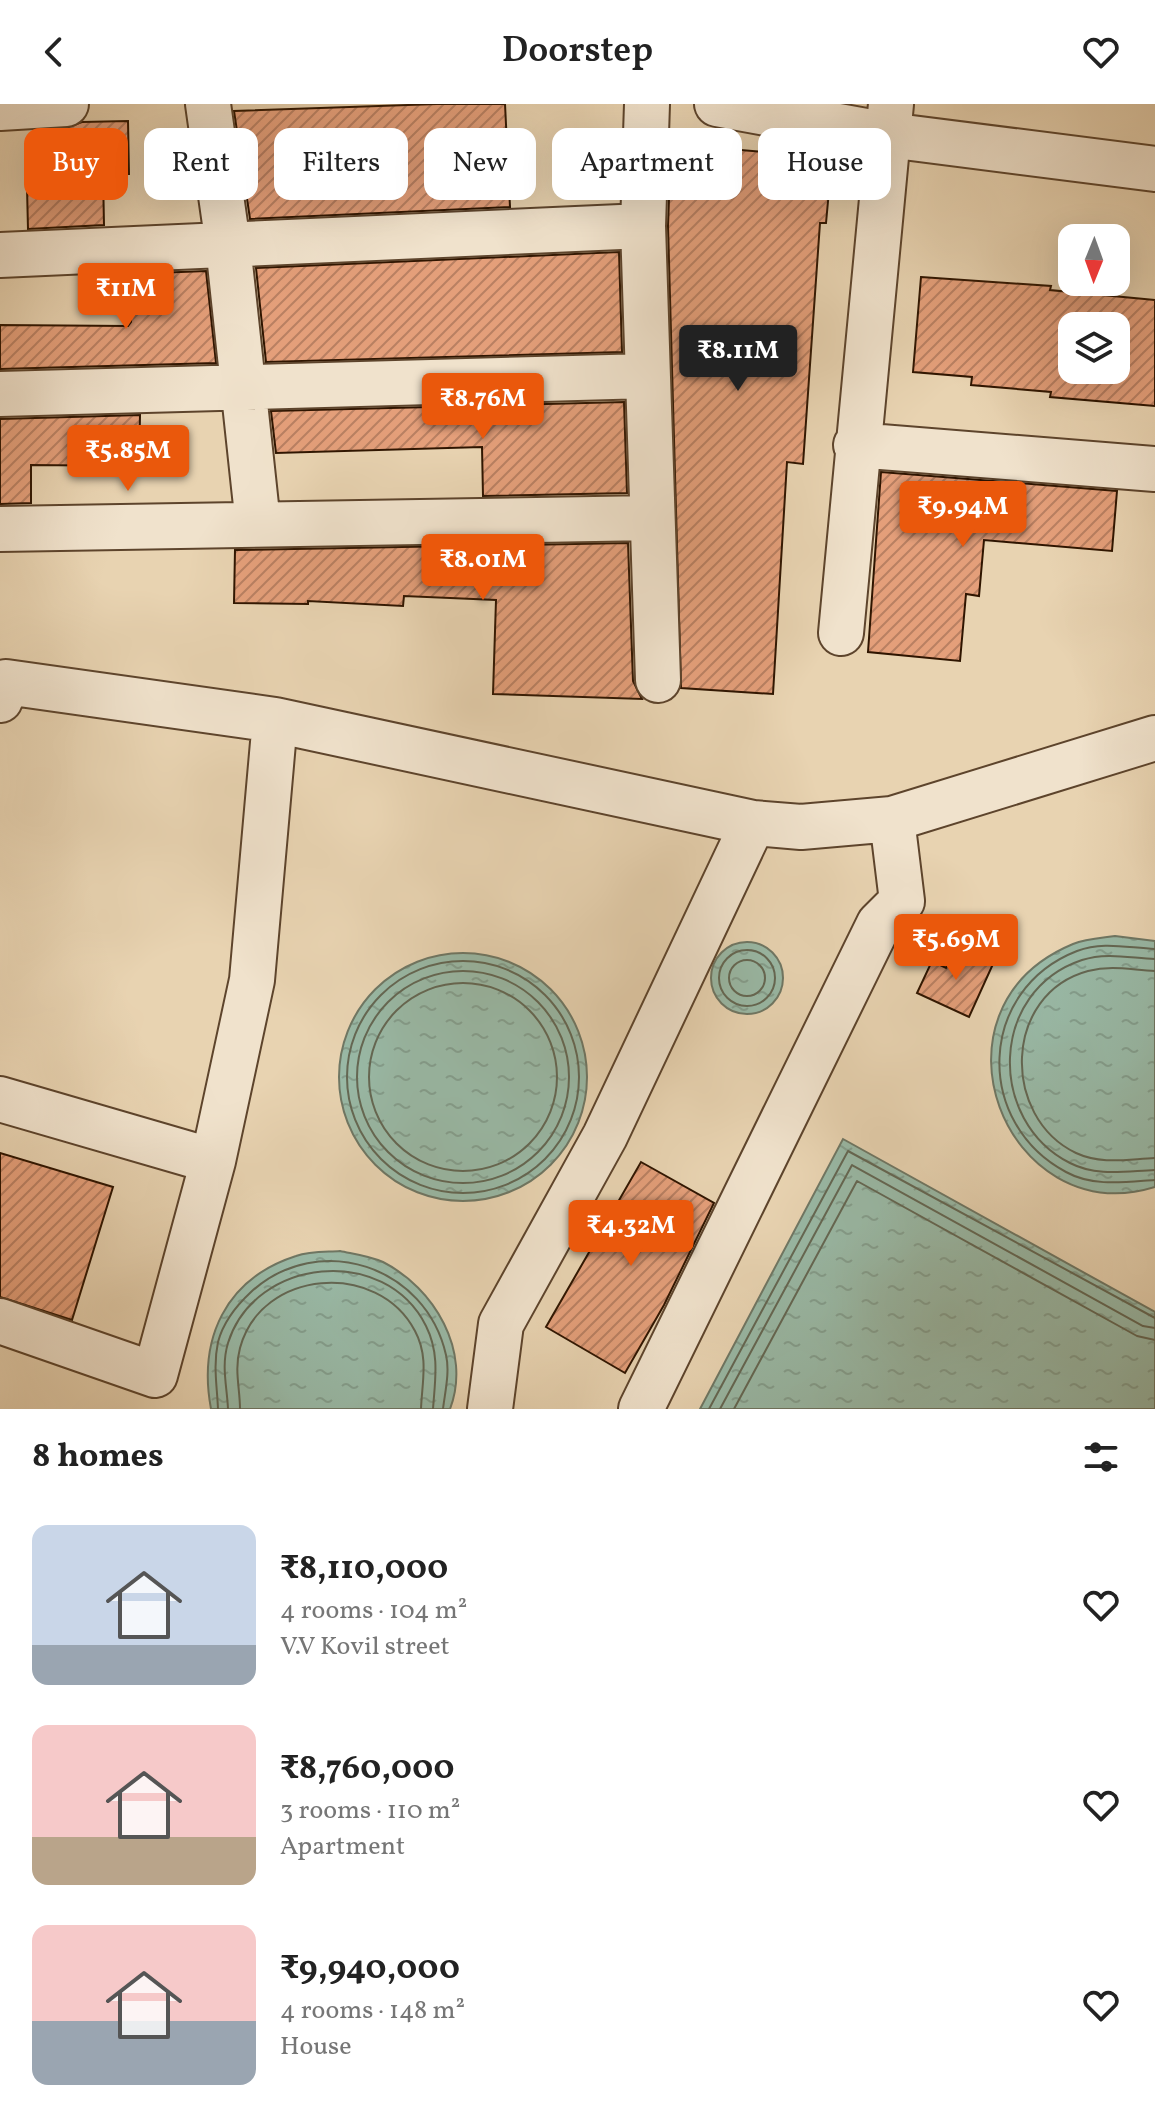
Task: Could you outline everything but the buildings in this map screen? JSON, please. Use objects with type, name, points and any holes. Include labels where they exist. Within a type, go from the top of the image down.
[{"type":"street","points":[[0,108],[66,104]]},
{"type":"street","points":[[208,104],[228,245],[258,524]]},
{"type":"street","points":[[647,104],[643,226],[658,680]]},
{"type":"street","points":[[717,104],[890,120],[1155,169]]},
{"type":"street","points":[[841,633],[856,445],[890,120]]},
{"type":"street","points":[[0,255],[643,226]]},
{"type":"street","points":[[0,394],[647,376]]},
{"type":"street","points":[[856,445],[1155,469]]},
{"type":"street","points":[[0,529],[652,518]]},
{"type":"street","points":[[0,700],[6,682],[275,720],[753,823],[801,827],[892,819],[1155,738]]},
{"type":"street","points":[[0,1321],[155,1375],[213,1161],[252,980],[275,720]]},
{"type":"street","points":[[641,1409],[879,924],[902,901],[892,819]]},
{"type":"street","points":[[491,1409],[501,1324],[605,1136],[753,823]]},
{"type":"street","points":[[0,1099],[213,1161]]},
{"type":"street","points":[[132,1367],[143,1409]]},
{"type":"water","points":[[1115,936],[1155,941],[1155,1187],[1102,1192],[1057,1178],[1022,1147],[1000,1107],[991,1062],[999,1016],[1026,975],[1073,944]]},
{"type":"water","points":[[754,942],[773,952],[781,964],[781,992],[773,1004],[761,1012],[740,1014],[721,1004],[713,992],[711,971],[721,952],[733,944]]},
{"type":"water","points":[[463,953],[487,955],[510,962],[551,989],[578,1030],[585,1053],[585,1101],[578,1124],[551,1165],[510,1192],[487,1199],[463,1201],[439,1199],[416,1192],[375,1165],[348,1124],[341,1101],[339,1077],[341,1053],[348,1030],[375,989],[416,962],[439,955]]},
{"type":"water","points":[[843,1139],[1155,1312],[1155,1409],[700,1409]]},
{"type":"water","points":[[340,1251],[383,1262],[401,1273],[432,1305],[452,1344],[456,1365],[456,1387],[450,1409],[211,1409],[208,1383],[213,1336],[234,1296],[271,1266],[301,1254]]}]
